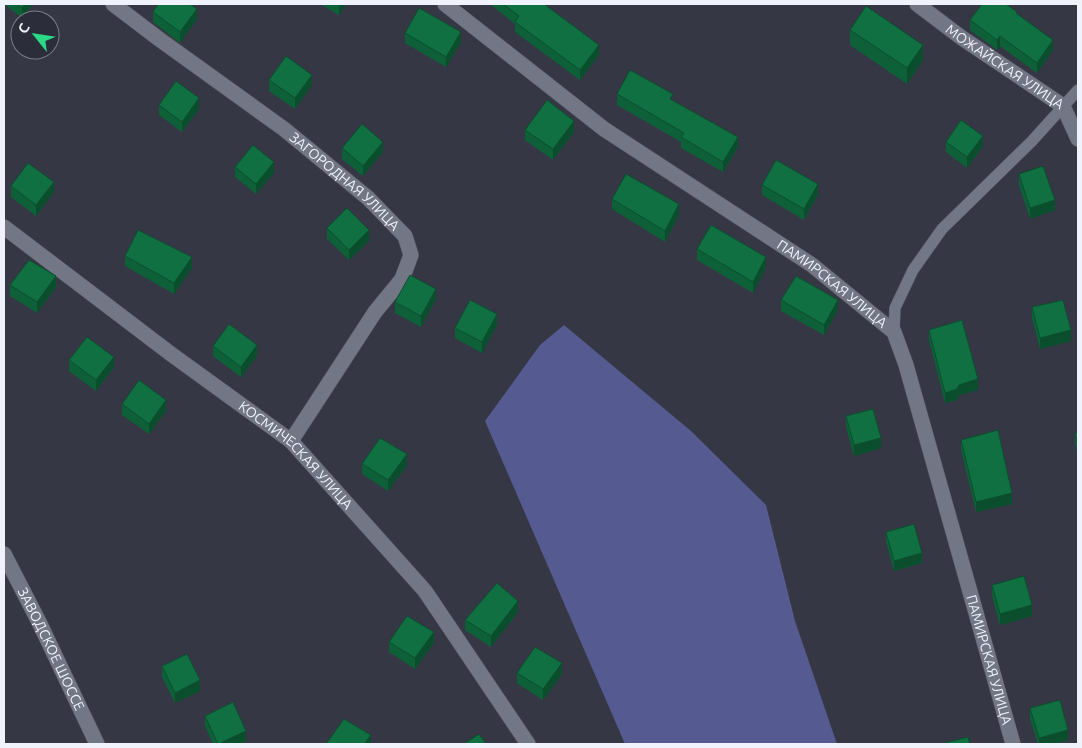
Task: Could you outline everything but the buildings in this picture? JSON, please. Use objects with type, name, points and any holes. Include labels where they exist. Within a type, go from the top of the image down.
[{"type":"street","name":"ЗАГОРОДНАЯ УЛИЦА","points":[[113,4],[284,129],[368,198],[405,236],[411,255],[402,279],[375,312],[291,441]]},
{"type":"street","name":"ПАМИРСКАЯ УЛИЦА","points":[[445,4],[604,129],[812,264],[894,332],[909,375],[1013,744]]},
{"type":"street","name":"МОЖАЙСКАЯ УЛИЦА","points":[[917,4],[962,38],[1063,106],[1078,139]]},
{"type":"street","name":"КОСМИЧЕСКАЯ УЛИЦА","points":[[4,227],[171,354],[291,441],[425,591],[528,744]]},
{"type":"street","name":"ЗАВОДСКОЕ ШОССЕ","points":[[5,561],[40,624],[97,744]]},
{"type":"lane","points":[[894,332],[895,308],[913,270],[942,229],[1032,140],[1078,90]]},
{"type":"shaded area","points":[[564,325],[691,431],[766,505],[795,621],[837,744],[625,744],[485,421],[540,345]]}]
